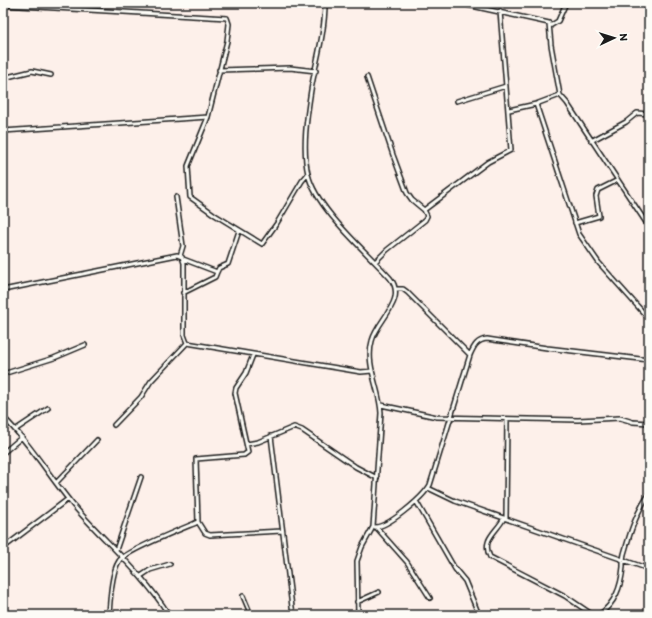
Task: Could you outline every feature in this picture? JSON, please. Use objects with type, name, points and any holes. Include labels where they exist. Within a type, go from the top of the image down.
[{"type":"street","points":[[324,3],[324,18],[316,71],[310,95],[307,136],[308,174],[316,192],[334,218],[393,281],[396,289],[394,303],[375,331],[369,352],[372,371],[381,405],[375,527],[358,555],[358,615]]},
{"type":"street","points":[[458,3],[547,21],[550,26],[551,45],[560,94],[649,227]]},
{"type":"street","points":[[550,26],[558,21],[566,3]]},
{"type":"street","points":[[3,5],[227,18],[229,24],[227,40],[208,116],[188,166],[190,197],[239,231],[262,244],[308,174]]},
{"type":"street","points":[[424,210],[488,162],[511,150],[500,11]]},
{"type":"street","points":[[219,70],[290,68],[316,71]]},
{"type":"street","points":[[3,78],[32,71],[50,75]]},
{"type":"street","points":[[367,77],[407,193],[412,200],[424,210],[427,216],[426,219],[386,250],[375,262]]},
{"type":"street","points":[[457,101],[506,86]]},
{"type":"street","points":[[509,110],[536,104],[560,94]]},
{"type":"street","points":[[536,104],[575,223],[582,238],[598,263],[649,319]]},
{"type":"street","points":[[591,141],[626,122],[637,113],[649,114]]},
{"type":"street","points":[[3,130],[208,116]]},
{"type":"street","points":[[575,223],[599,216],[596,196],[598,190],[618,180]]},
{"type":"street","points":[[176,197],[183,246],[180,256]]},
{"type":"street","points":[[183,293],[215,277],[216,272],[220,268],[228,264],[239,231]]},
{"type":"street","points":[[3,290],[170,255],[180,256],[183,259],[216,272]]},
{"type":"street","points":[[183,259],[184,335],[187,343]]},
{"type":"street","points":[[396,289],[403,289],[407,292],[470,355]]},
{"type":"street","points":[[375,527],[387,523],[416,501],[428,488],[452,417],[470,355],[477,343],[487,338],[554,349],[649,360]]},
{"type":"street","points":[[187,343],[361,372],[372,371]]},
{"type":"street","points":[[114,425],[137,401],[151,381],[187,343]]},
{"type":"street","points":[[3,374],[54,358],[85,345]]},
{"type":"street","points":[[253,355],[246,373],[235,390],[248,452],[244,455],[196,459],[198,522],[205,533],[210,535],[282,531]]},
{"type":"street","points":[[381,405],[427,415],[452,417],[507,419],[620,418],[633,422],[649,423]]},
{"type":"street","points":[[15,430],[48,408]]},
{"type":"street","points":[[3,417],[22,437],[68,499],[141,576],[169,615]]},
{"type":"street","points":[[507,419],[505,518],[488,540],[487,547],[490,557],[565,596],[593,615]]},
{"type":"street","points":[[247,444],[258,442],[291,427],[297,428],[360,470],[377,478]]},
{"type":"street","points":[[271,436],[293,615]]},
{"type":"street","points":[[3,453],[22,437]]},
{"type":"street","points":[[56,483],[97,440]]},
{"type":"street","points":[[116,550],[141,477]]},
{"type":"street","points":[[428,488],[449,499],[649,569]]},
{"type":"street","points":[[599,615],[609,607],[616,596],[621,579],[623,560],[635,518],[649,494]]},
{"type":"street","points":[[3,548],[68,499]]},
{"type":"street","points":[[416,501],[455,569],[464,578],[479,615]]},
{"type":"street","points":[[109,615],[115,571],[118,561],[123,556],[198,522]]},
{"type":"street","points":[[375,527],[407,562],[430,598]]},
{"type":"street","points":[[141,576],[150,570],[170,564]]},
{"type":"street","points":[[358,602],[379,592]]},
{"type":"street","points":[[243,596],[251,615]]}]
